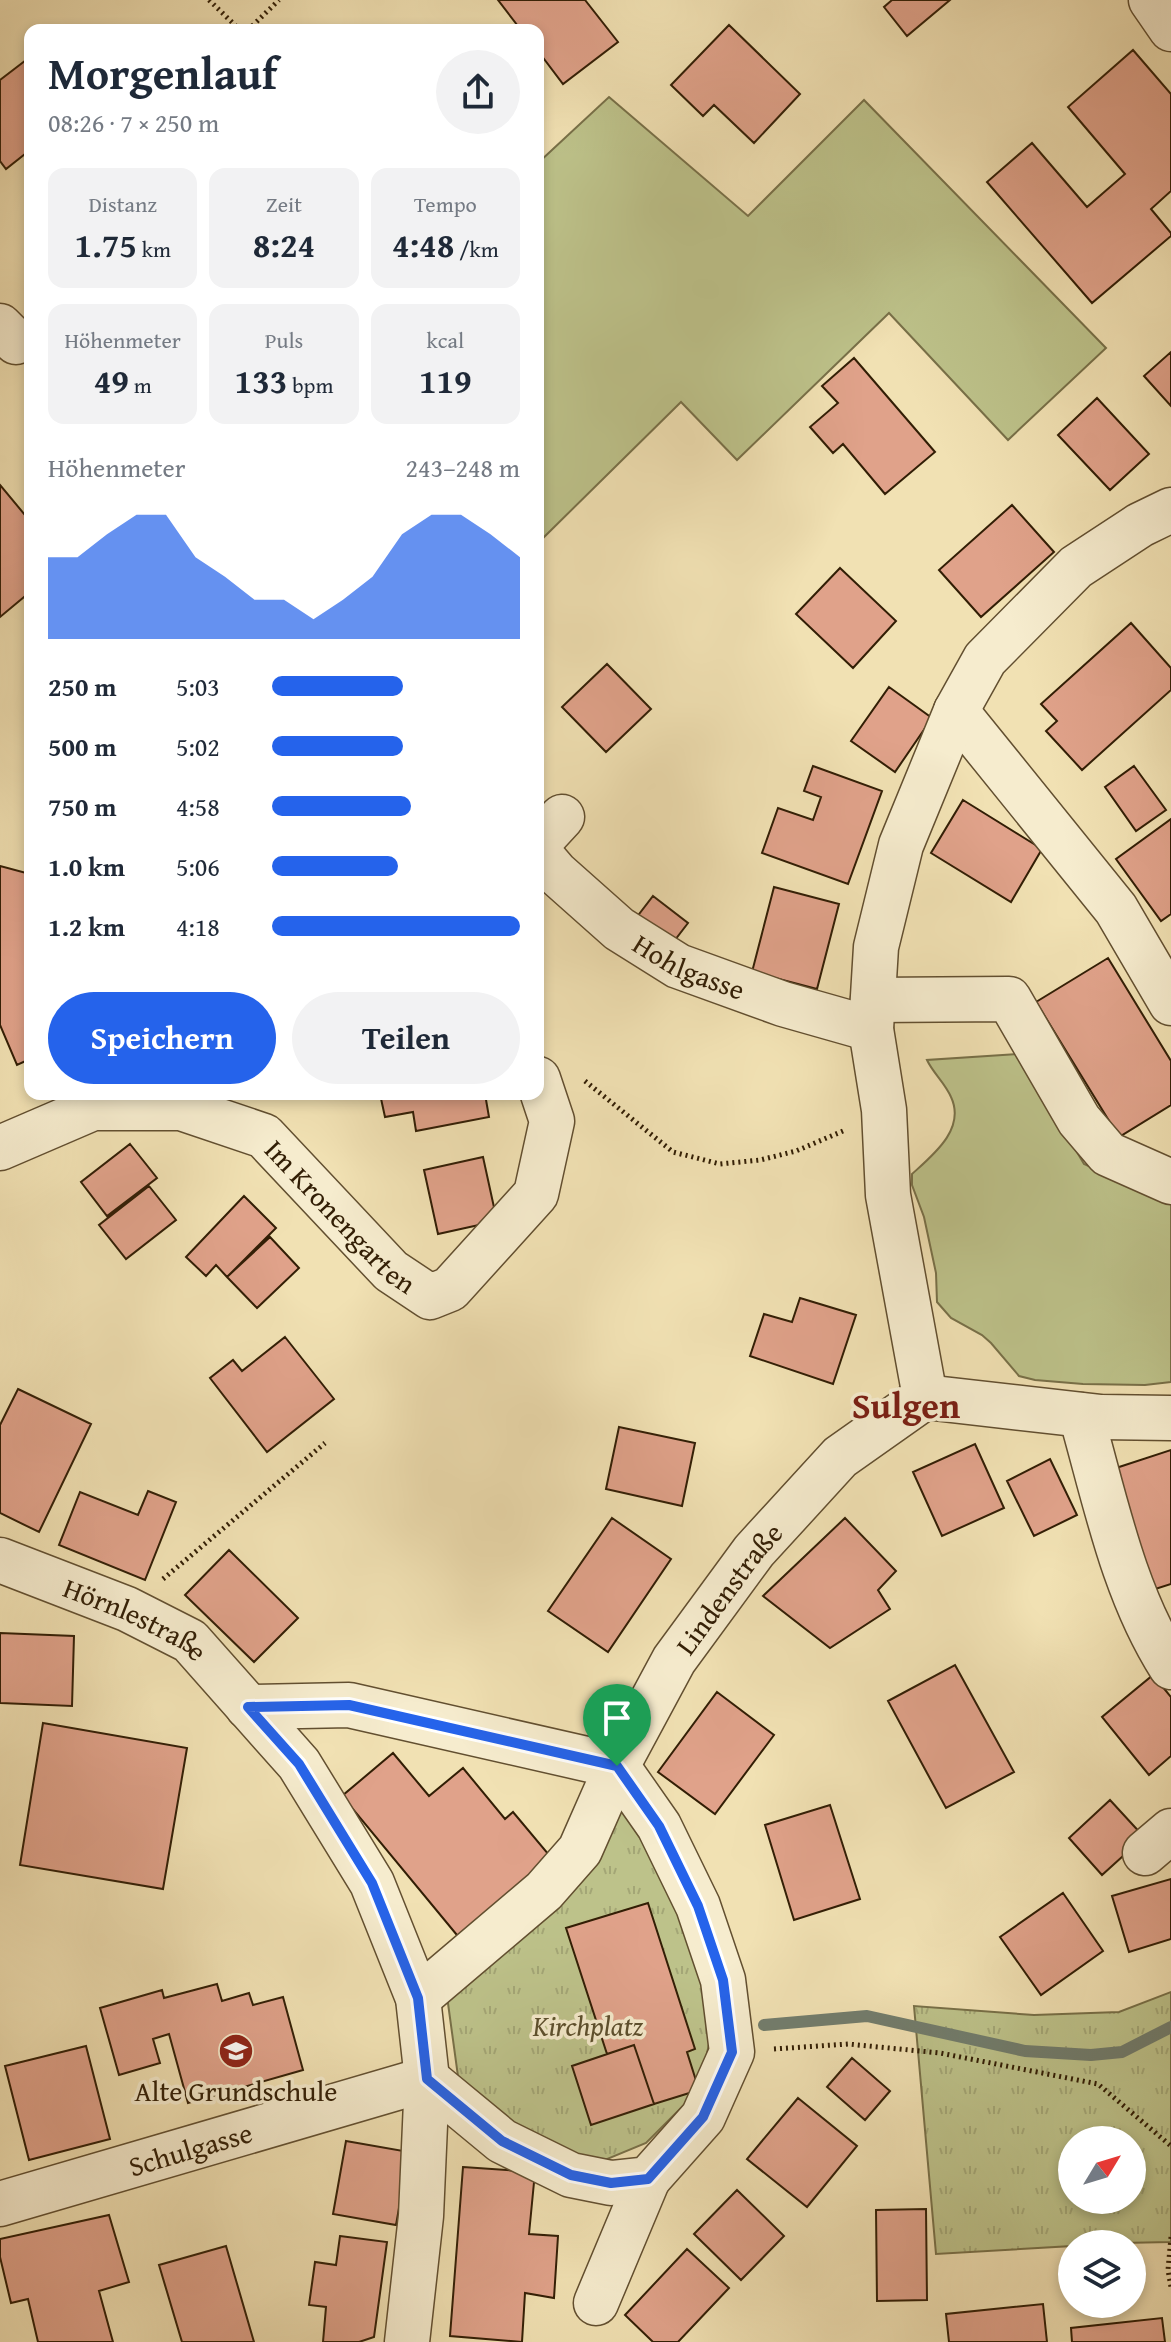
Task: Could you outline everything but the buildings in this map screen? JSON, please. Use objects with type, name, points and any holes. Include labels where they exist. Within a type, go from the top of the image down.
[{"type":"street","points":[[1151,0],[1171,29]]},
{"type":"street","points":[[1171,510],[1140,525],[1076,567],[985,659],[956,711],[901,845],[876,947],[872,1014],[884,1110],[888,1195],[925,1397],[1101,1417],[1171,1418]]},
{"type":"street","points":[[956,711],[1116,909],[1171,1003]]},
{"type":"street","name":"Hohlgasse","points":[[546,837],[556,873],[619,929],[678,966],[783,1004],[872,1014],[1009,999],[1079,1120],[1108,1154],[1171,1182]]},
{"type":"street","name":"Im Kronengarten","points":[[0,1148],[93,1108],[181,1108],[250,1131],[264,1136],[391,1271],[430,1297],[450,1289],[536,1194],[559,1078]]},
{"type":"street","name":"Lindenstraße","points":[[418,1998],[544,1891],[580,1850],[617,1766],[674,1660],[754,1551],[840,1457],[925,1397]]},
{"type":"street","points":[[1081,1415],[1153,1602],[1154,1641],[1171,1667]]},
{"type":"street","name":"Hörnlestraße","points":[[0,1560],[127,1609],[190,1641],[248,1707]]},
{"type":"street","points":[[248,1707],[349,1705],[617,1766],[659,1826],[698,1906],[723,1980],[732,2052],[703,2117],[648,2179],[596,2303]]},
{"type":"street","points":[[248,1707],[299,1764],[372,1883],[418,1998],[427,2079],[421,2216],[407,2342]]},
{"type":"street","points":[[427,2079],[502,2141],[571,2175],[611,2183],[648,2179]]},
{"type":"street","name":"Schulgasse","points":[[0,2204],[427,2079]]},
{"type":"path","points":[[209,0],[234,24]]},
{"type":"path","points":[[254,24],[279,0]]},
{"type":"path","points":[[559,1078],[673,1152],[720,1164],[760,1160],[796,1151],[884,1110]]},
{"type":"path","points":[[127,1609],[325,1443]]},
{"type":"path","points":[[732,2052],[848,2044],[940,2053],[1098,2084],[1171,2146]]},
{"type":"path","points":[[1171,2237],[1168,2270],[1171,2287]]},
{"type":"green space","points":[[609,97],[748,216],[864,100],[1106,348],[1008,440],[889,313],[737,460],[681,402],[544,537],[544,157]]},
{"type":"green space","points":[[1019,1054],[1084,1164],[1171,1203],[1171,1382],[1145,1385],[1083,1384],[1019,1376],[991,1343],[951,1318],[937,1302],[936,1273],[924,1217],[912,1185],[912,1174],[945,1140],[954,1120],[954,1109],[951,1097],[927,1060]]},
{"type":"green space","name":"Kirchplatz","points":[[622,1810],[712,1948],[723,1980],[699,2090],[646,2143],[588,2167],[460,2091],[447,1996]]},
{"type":"green space","points":[[1171,1992],[1171,2242],[1146,2243],[1146,2230],[1058,2230],[1058,2247],[936,2254],[914,2006],[1034,2015],[1119,2012]]},
{"type":"waterway","points":[[764,2025],[867,2016],[1025,2051],[1091,2055],[1122,2052],[1171,2027]]},
{"type":"place","name":"Alte Grundschule","points":[[236,2051]]},
{"type":"district","name":"Sulgen","points":[[906,1404]]},
{"type":"route","points":[[349,1705],[617,1766],[659,1826],[698,1906],[723,1980],[732,2052],[703,2117],[648,2179],[611,2183],[571,2175],[502,2141],[427,2079],[418,1998],[372,1883],[299,1764],[248,1707],[349,1705]]}]
